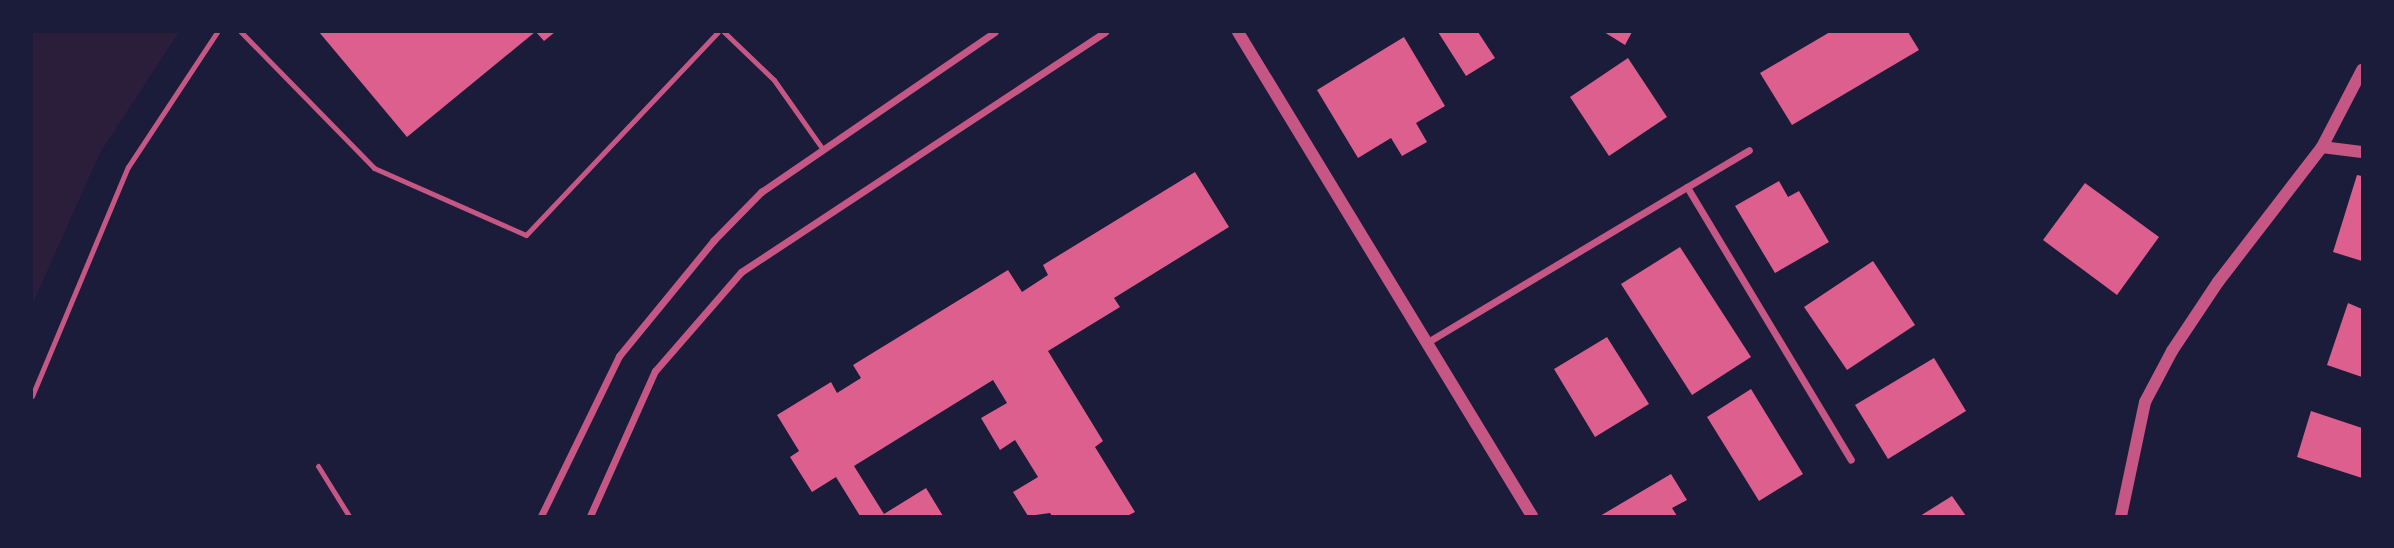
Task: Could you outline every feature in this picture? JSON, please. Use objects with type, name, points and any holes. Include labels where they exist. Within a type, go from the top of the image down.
[{"type":"street","points":[[541,516],[619,356],[713,241],[761,192],[995,32]]},
{"type":"street","points":[[590,516],[655,371],[741,272],[1105,32]]},
{"type":"street","points":[[1238,32],[1532,516]]},
{"type":"street","points":[[2121,516],[2145,402],[2172,351],[2218,282],[2322,147],[2362,70]]},
{"type":"street","points":[[2322,147],[2362,152]]},
{"type":"street","points":[[1426,343],[1749,150]]},
{"type":"street","points":[[1687,187],[1851,460]]},
{"type":"lane","points":[[32,396],[128,167],[217,32]]},
{"type":"lane","points":[[241,32],[374,168],[526,235],[718,32]]},
{"type":"lane","points":[[723,32],[774,80],[822,148]]},
{"type":"lane","points":[[318,466],[349,516]]},
{"type":"shaded area","points":[[32,32],[179,32],[100,153],[32,305]]},
{"type":"building","points":[[319,32],[535,32],[407,137]]},
{"type":"building","points":[[536,32],[555,32],[544,41]]},
{"type":"building","points":[[1438,32],[1478,32],[1495,58],[1466,76]]},
{"type":"building","points":[[1604,32],[1632,32],[1625,45]]},
{"type":"building","points":[[1830,32],[1908,32],[1919,50],[1792,125],[1760,73]]},
{"type":"building","points":[[1404,37],[1445,106],[1416,123],[1427,142],[1402,156],[1391,138],[1358,158],[1317,90]]},
{"type":"building","points":[[1628,58],[1667,117],[1609,156],[1570,97]]},
{"type":"building","points":[[1195,172],[1229,227],[1114,298],[1120,307],[1048,351],[1103,441],[1095,447],[1135,512],[1127,516],[1052,516],[1050,513],[1028,516],[1013,492],[1038,477],[1015,440],[1000,450],[981,418],[1007,403],[993,380],[854,466],[884,514],[926,488],[943,516],[860,516],[836,477],[812,492],[790,457],[799,451],[777,415],[831,382],[837,393],[861,378],[853,365],[1008,270],[1022,292],[1048,275],[1043,265]]},
{"type":"building","points":[[2357,175],[2362,176],[2362,261],[2333,252]]},
{"type":"building","points":[[1779,181],[1788,197],[1799,191],[1829,242],[1775,273],[1735,206]]},
{"type":"building","points":[[2085,183],[2159,237],[2117,295],[2043,240]]},
{"type":"building","points":[[1680,247],[1751,357],[1692,395],[1621,284]]},
{"type":"building","points":[[1873,261],[1915,325],[1847,370],[1804,307]]},
{"type":"building","points":[[2348,303],[2362,309],[2362,377],[2327,365]]},
{"type":"building","points":[[1607,337],[1649,404],[1595,437],[1554,369]]},
{"type":"building","points":[[1934,358],[1966,411],[1888,459],[1855,405]]},
{"type":"building","points":[[1751,389],[1803,474],[1759,501],[1707,417]]},
{"type":"building","points":[[2311,411],[2362,428],[2362,478],[2297,457]]},
{"type":"building","points":[[1671,474],[1687,500],[1672,508],[1677,516],[1600,516]]},
{"type":"building","points":[[1952,496],[1966,516],[1920,516]]}]
